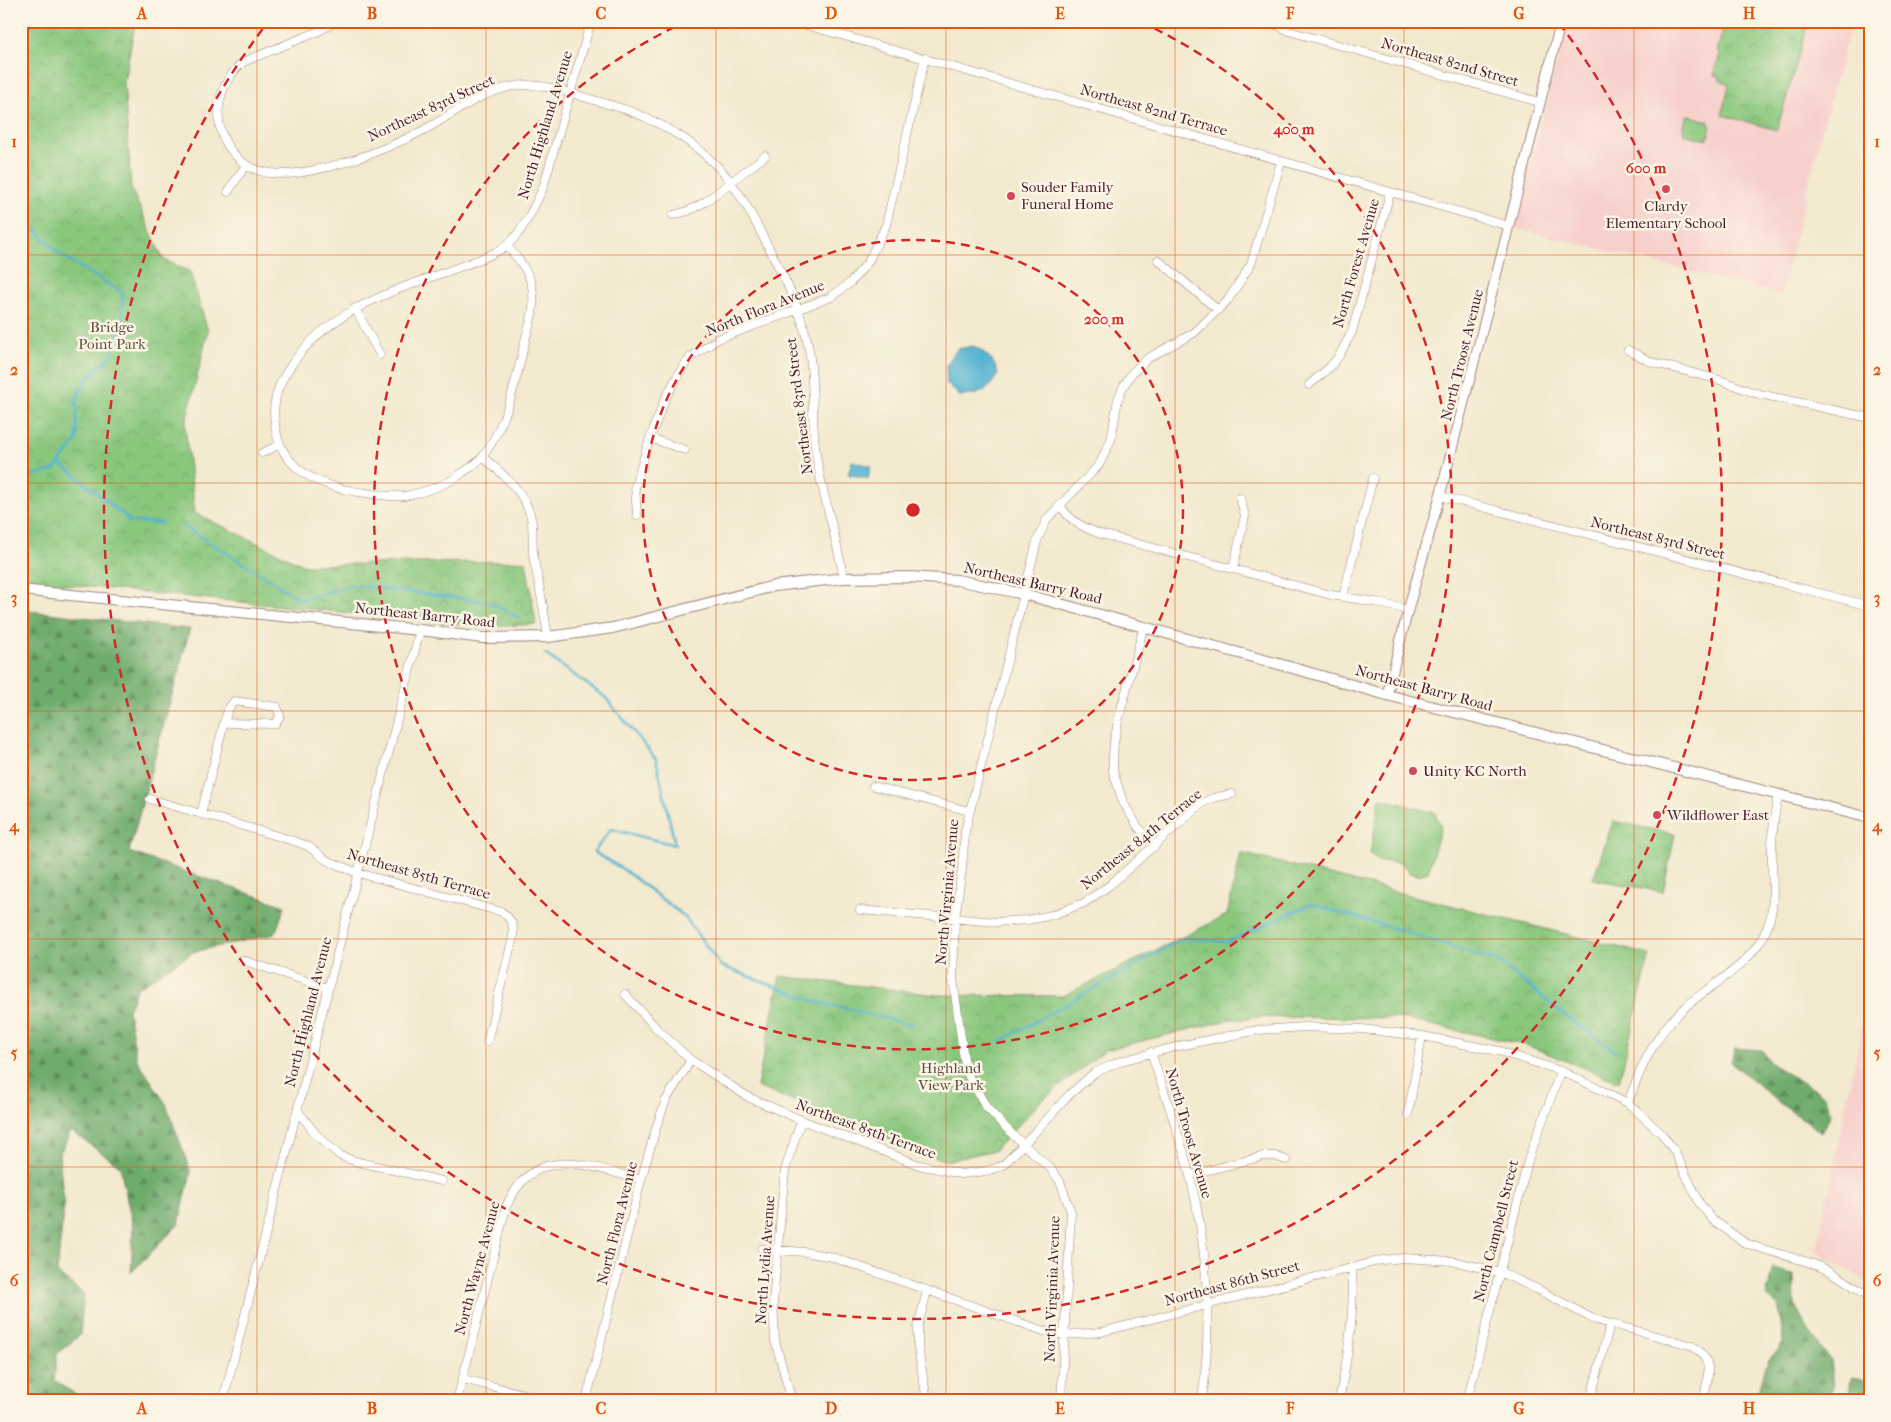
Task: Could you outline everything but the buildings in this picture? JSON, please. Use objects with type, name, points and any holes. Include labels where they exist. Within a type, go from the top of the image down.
[{"type":"main road","name":"Northeast Barry Road","points":[[21,590],[483,638],[548,637],[614,628],[774,586],[844,578],[908,577],[957,580],[1024,594],[1387,695],[1870,818]]},
{"type":"street","points":[[228,192],[246,165],[234,154],[222,134],[218,110],[225,83],[234,70],[243,62],[317,32],[336,21]]},
{"type":"street","name":"North Highland Avenue","points":[[483,457],[458,476],[434,488],[402,496],[359,492],[317,481],[295,466],[279,445],[275,425],[275,402],[278,388],[301,352],[332,322],[355,308],[507,246],[532,212],[543,188],[591,21]]},
{"type":"street","name":"Northeast 82nd Terrace","points":[[792,21],[1509,226]]},
{"type":"street","name":"Northeast 82nd Street","points":[[1268,21],[1289,31],[1540,102]]},
{"type":"street","name":"North Troost Avenue","points":[[1387,695],[1408,610],[1440,496],[1561,21]]},
{"type":"street","name":"North Flora Avenue","points":[[637,515],[636,486],[650,438],[665,399],[682,368],[691,357],[718,339],[831,298],[861,272],[874,251],[886,225],[925,58]]},
{"type":"street","name":"Northeast 83rd Street","points":[[246,165],[264,172],[296,173],[350,160],[394,144],[423,130],[484,95],[517,85],[537,85],[617,107],[652,119],[668,128],[696,149],[720,170],[730,182],[751,214],[798,309],[807,338],[811,364],[816,456],[844,578]]},
{"type":"street","points":[[672,215],[688,212],[705,202],[764,156]]},
{"type":"street","name":"North Virginia Avenue","points":[[1061,1401],[1071,1212],[1060,1181],[1050,1168],[987,1108],[969,1077],[964,1059],[953,979],[955,918],[969,811],[1042,529],[1047,519],[1091,476],[1106,453],[1111,440],[1118,399],[1132,373],[1148,358],[1194,333],[1228,300],[1251,264],[1281,162]]},
{"type":"street","name":"North Forest Avenue","points":[[1309,385],[1330,367],[1349,338],[1390,193]]},
{"type":"street","points":[[507,246],[530,278],[533,310],[507,409],[483,457],[512,482],[526,504],[530,517],[534,560],[540,581],[548,637]]},
{"type":"street","points":[[1158,260],[1218,310]]},
{"type":"street","points":[[355,308],[380,355]]},
{"type":"street","points":[[1628,350],[1650,362],[1720,380],[1755,393],[1870,418]]},
{"type":"street","points":[[650,438],[685,450]]},
{"type":"street","points":[[262,453],[279,445]]},
{"type":"street","points":[[1343,597],[1373,478]]},
{"type":"street","name":"Northeast 83rd Street","points":[[1440,496],[1870,606]]},
{"type":"street","points":[[1233,569],[1245,516],[1240,498]]},
{"type":"street","points":[[1060,505],[1066,514],[1077,524],[1101,534],[1331,595],[1408,610]]},
{"type":"street","points":[[1144,626],[1119,717],[1114,742],[1113,771],[1123,802],[1138,827],[1155,846]]},
{"type":"street","name":"North Highland Avenue","points":[[223,1401],[420,630]]},
{"type":"street","points":[[201,814],[224,723],[228,710],[234,701],[276,707],[280,716],[275,724],[224,723]]},
{"type":"street","points":[[873,786],[969,811]]},
{"type":"street","name":"Northeast 84th Terrace","points":[[860,910],[1012,922],[1041,919],[1084,903],[1110,885],[1202,803],[1213,798],[1232,794]]},
{"type":"street","points":[[1628,1103],[1647,1057],[1659,1037],[1679,1013],[1701,993],[1734,971],[1754,953],[1768,927],[1773,908],[1772,838],[1778,796]]},
{"type":"street","name":"Northeast 85th Terrace","points":[[150,799],[308,846],[326,860],[358,873],[502,912],[511,919],[514,925],[513,936],[487,1042]]},
{"type":"street","points":[[242,960],[328,988]]},
{"type":"street","name":"Northeast 85th Terrace","points":[[624,994],[658,1030],[691,1060],[748,1098],[919,1165],[961,1174],[986,1171],[1002,1166],[1069,1095],[1094,1073],[1121,1061],[1150,1052],[1258,1030],[1305,1027],[1362,1029],[1422,1036],[1499,1051],[1561,1071],[1628,1103],[1662,1134],[1675,1152],[1700,1204],[1713,1220],[1745,1243],[1808,1262],[1830,1271],[1870,1297]]},
{"type":"street","points":[[1408,1115],[1422,1036]]},
{"type":"street","name":"North Troost Avenue","points":[[1150,1052],[1190,1175],[1198,1211],[1207,1305],[1205,1377],[1202,1401]]},
{"type":"street","name":"North Flora Avenue","points":[[586,1401],[641,1180],[657,1125],[666,1100],[691,1060]]},
{"type":"street","name":"North Campbell Street","points":[[1467,1401],[1529,1157],[1561,1071]]},
{"type":"street","points":[[298,1111],[315,1133],[339,1155],[354,1161],[442,1181]]},
{"type":"street","name":"North Lydia Avenue","points":[[791,1398],[775,1340],[773,1302],[785,1170],[801,1120]]},
{"type":"street","points":[[1190,1175],[1264,1156],[1275,1156],[1286,1160]]},
{"type":"street","name":"North Wayne Avenue","points":[[457,1401],[506,1207],[516,1187],[543,1166],[571,1162],[641,1180]]},
{"type":"street","name":"Northeast 86th Street","points":[[762,1249],[805,1252],[832,1257],[1044,1331],[1064,1335],[1101,1332],[1352,1266],[1382,1260],[1428,1259],[1452,1261],[1500,1272],[1539,1290],[1573,1310],[1610,1325],[1690,1345],[1698,1349],[1708,1364],[1709,1373],[1703,1401]]},
{"type":"street","points":[[1339,1401],[1346,1368],[1353,1315],[1352,1266]]},
{"type":"street","points":[[927,1291],[918,1328],[918,1347],[927,1401]]},
{"type":"street","points":[[1590,1401],[1610,1325]]},
{"type":"street","points":[[463,1379],[551,1401]]},
{"type":"street","points":[[772,1401],[791,1398]]},
{"type":"shaded area","name":"Clardy Elementary School","points":[[1568,21],[1852,21],[1781,294],[1514,228]]},
{"type":"shaded area","points":[[1870,986],[1870,1283],[1816,1252]]},
{"type":"green space","name":"Bridge Point Park","points":[[21,21],[139,21],[135,25],[124,81],[131,188],[163,259],[190,272],[208,331],[185,426],[195,513],[303,565],[526,561],[536,624],[490,627],[21,580]]},
{"type":"green space","points":[[1725,21],[1785,21],[1807,27],[1777,130],[1722,115],[1729,84],[1719,80],[1720,77],[1714,75],[1720,53],[1717,51]]},
{"type":"green space","points":[[1687,115],[1708,121],[1711,127],[1707,140],[1684,134],[1683,127]]},
{"type":"green space","points":[[21,610],[190,629],[129,852],[285,906],[275,934],[193,952],[137,988],[128,1010],[137,1060],[166,1104],[191,1172],[179,1224],[131,1273],[133,1227],[120,1166],[71,1131],[59,1155],[64,1204],[57,1273],[84,1294],[80,1335],[57,1354],[54,1380],[86,1401],[21,1401]]},
{"type":"green space","points":[[1380,798],[1435,813],[1441,827],[1428,872],[1419,875],[1409,873],[1402,863],[1378,861],[1370,854]]},
{"type":"green space","points":[[1613,821],[1675,834],[1663,892],[1593,879]]},
{"type":"green space","name":"Highland View Park","points":[[1241,853],[1650,955],[1619,1082],[1526,1045],[1398,1018],[1250,1017],[1250,1019],[1232,1019],[1105,1050],[1041,1101],[995,1150],[946,1161],[757,1087],[780,976],[937,995],[1063,996],[1227,915]]},
{"type":"green space","points":[[1735,1048],[1762,1050],[1770,1063],[1824,1095],[1831,1113],[1821,1133],[1777,1101],[1731,1062]]},
{"type":"green space","points":[[1773,1267],[1794,1276],[1795,1305],[1809,1331],[1830,1360],[1833,1385],[1830,1401],[1755,1401],[1768,1361],[1783,1343],[1779,1306],[1766,1297]]},
{"type":"green space","points":[[1851,1378],[1870,1381],[1870,1401],[1859,1401],[1849,1395]]},
{"type":"water","points":[[973,346],[989,357],[998,374],[982,392],[959,396],[947,384],[946,366],[957,349]]},
{"type":"water","points":[[852,461],[871,466],[868,479],[848,474]]},
{"type":"waterway","points":[[21,223],[35,229],[60,255],[123,293],[122,325],[111,356],[90,375],[76,399],[77,440],[54,470],[21,478]]},
{"type":"waterway","points":[[60,463],[132,522],[162,523]]},
{"type":"waterway","points":[[182,525],[302,600],[351,585],[489,602],[520,618]]},
{"type":"waterway","points":[[545,654],[605,697],[656,759],[675,845],[611,829],[594,852],[624,870],[684,916],[721,966],[811,1000],[912,1025]]},
{"type":"waterway","points":[[999,1042],[1184,938],[1227,942],[1311,904],[1499,962],[1568,1018],[1615,1051]]},
{"type":"place","name":"Clardy Elementary School","points":[[1666,189]]},
{"type":"place","name":"Souder Family Funeral Home","points":[[1011,196]]},
{"type":"place","name":"Unity KC North","points":[[1413,771]]},
{"type":"place","name":"Wildflower East","points":[[1657,815]]}]
